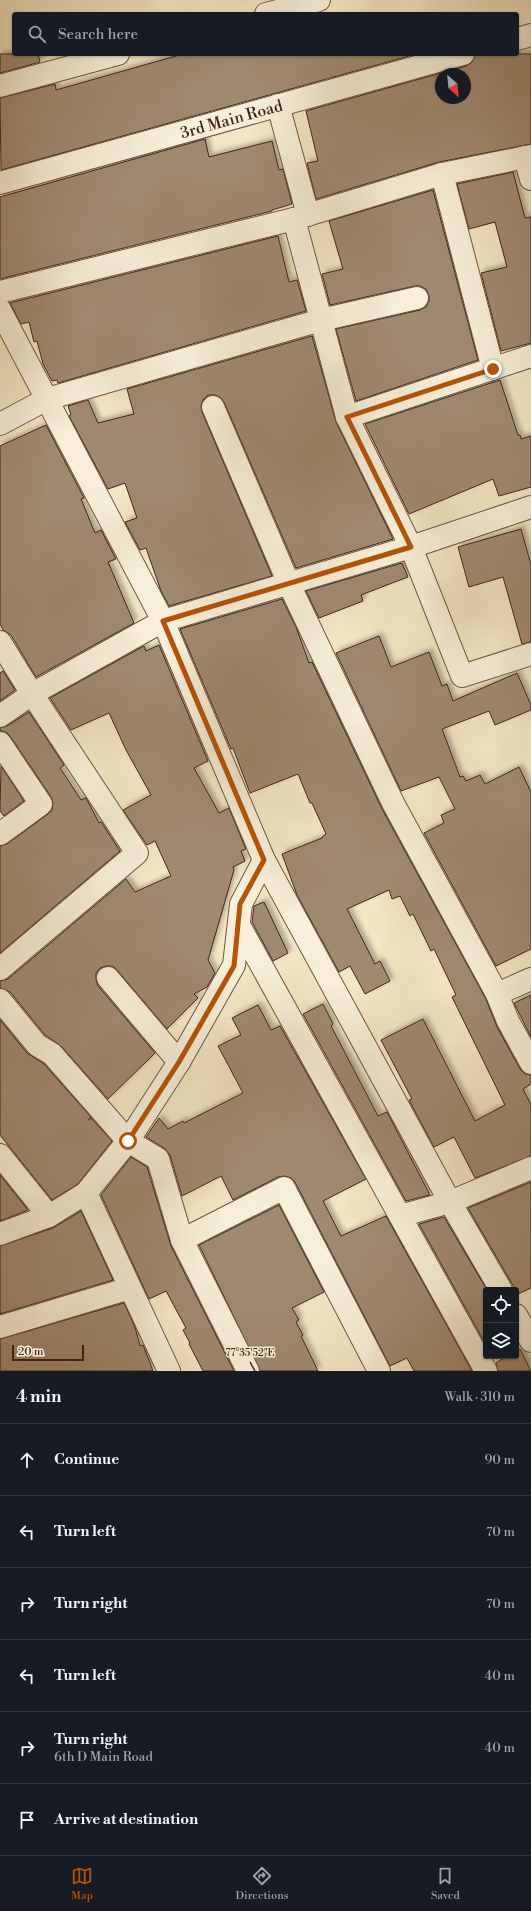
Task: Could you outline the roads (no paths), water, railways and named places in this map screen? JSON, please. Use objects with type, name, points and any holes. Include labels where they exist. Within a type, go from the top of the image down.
[{"type":"street","points":[[273,12],[318,0]]},
{"type":"street","points":[[519,38],[531,35]]},
{"type":"street","points":[[0,86],[111,56]]},
{"type":"street","name":"3rd Main Road","points":[[0,183],[456,56]]},
{"type":"street","points":[[278,105],[321,320],[347,417],[411,547],[462,676],[531,654]]},
{"type":"street","points":[[0,292],[301,217],[442,174],[528,156],[531,179]]},
{"type":"street","points":[[442,174],[493,369]]},
{"type":"street","points":[[0,424],[47,399],[321,320],[417,298]]},
{"type":"street","points":[[2,317],[47,399],[163,621],[264,860],[450,1202],[499,1287]]},
{"type":"street","points":[[347,417],[531,356]]},
{"type":"street","points":[[213,407],[289,584],[393,803],[497,994],[508,1021],[531,1063]]},
{"type":"street","points":[[0,716],[32,694],[163,621],[411,547],[531,507]]},
{"type":"street","points":[[0,969],[137,853],[1,648]]},
{"type":"street","points":[[0,743],[41,804],[0,834]]},
{"type":"street","points":[[0,1234],[49,1216],[86,1193],[128,1141],[179,1062],[234,966],[240,904],[264,860]]},
{"type":"street","points":[[239,925],[486,1371]]},
{"type":"street","points":[[108,978],[179,1062]]},
{"type":"street","points":[[497,994],[531,979]]},
{"type":"street","points":[[0,1000],[37,1045],[52,1054],[128,1141],[158,1159],[182,1240],[248,1371]]},
{"type":"street","points":[[0,1155],[49,1216]]},
{"type":"street","points":[[400,1216],[450,1202],[531,1168]]},
{"type":"street","points":[[182,1240],[284,1188],[378,1371]]},
{"type":"street","points":[[86,1193],[169,1371]]},
{"type":"street","points":[[0,1327],[130,1288]]},
{"type":"street","points":[[519,1320],[531,1341]]}]
